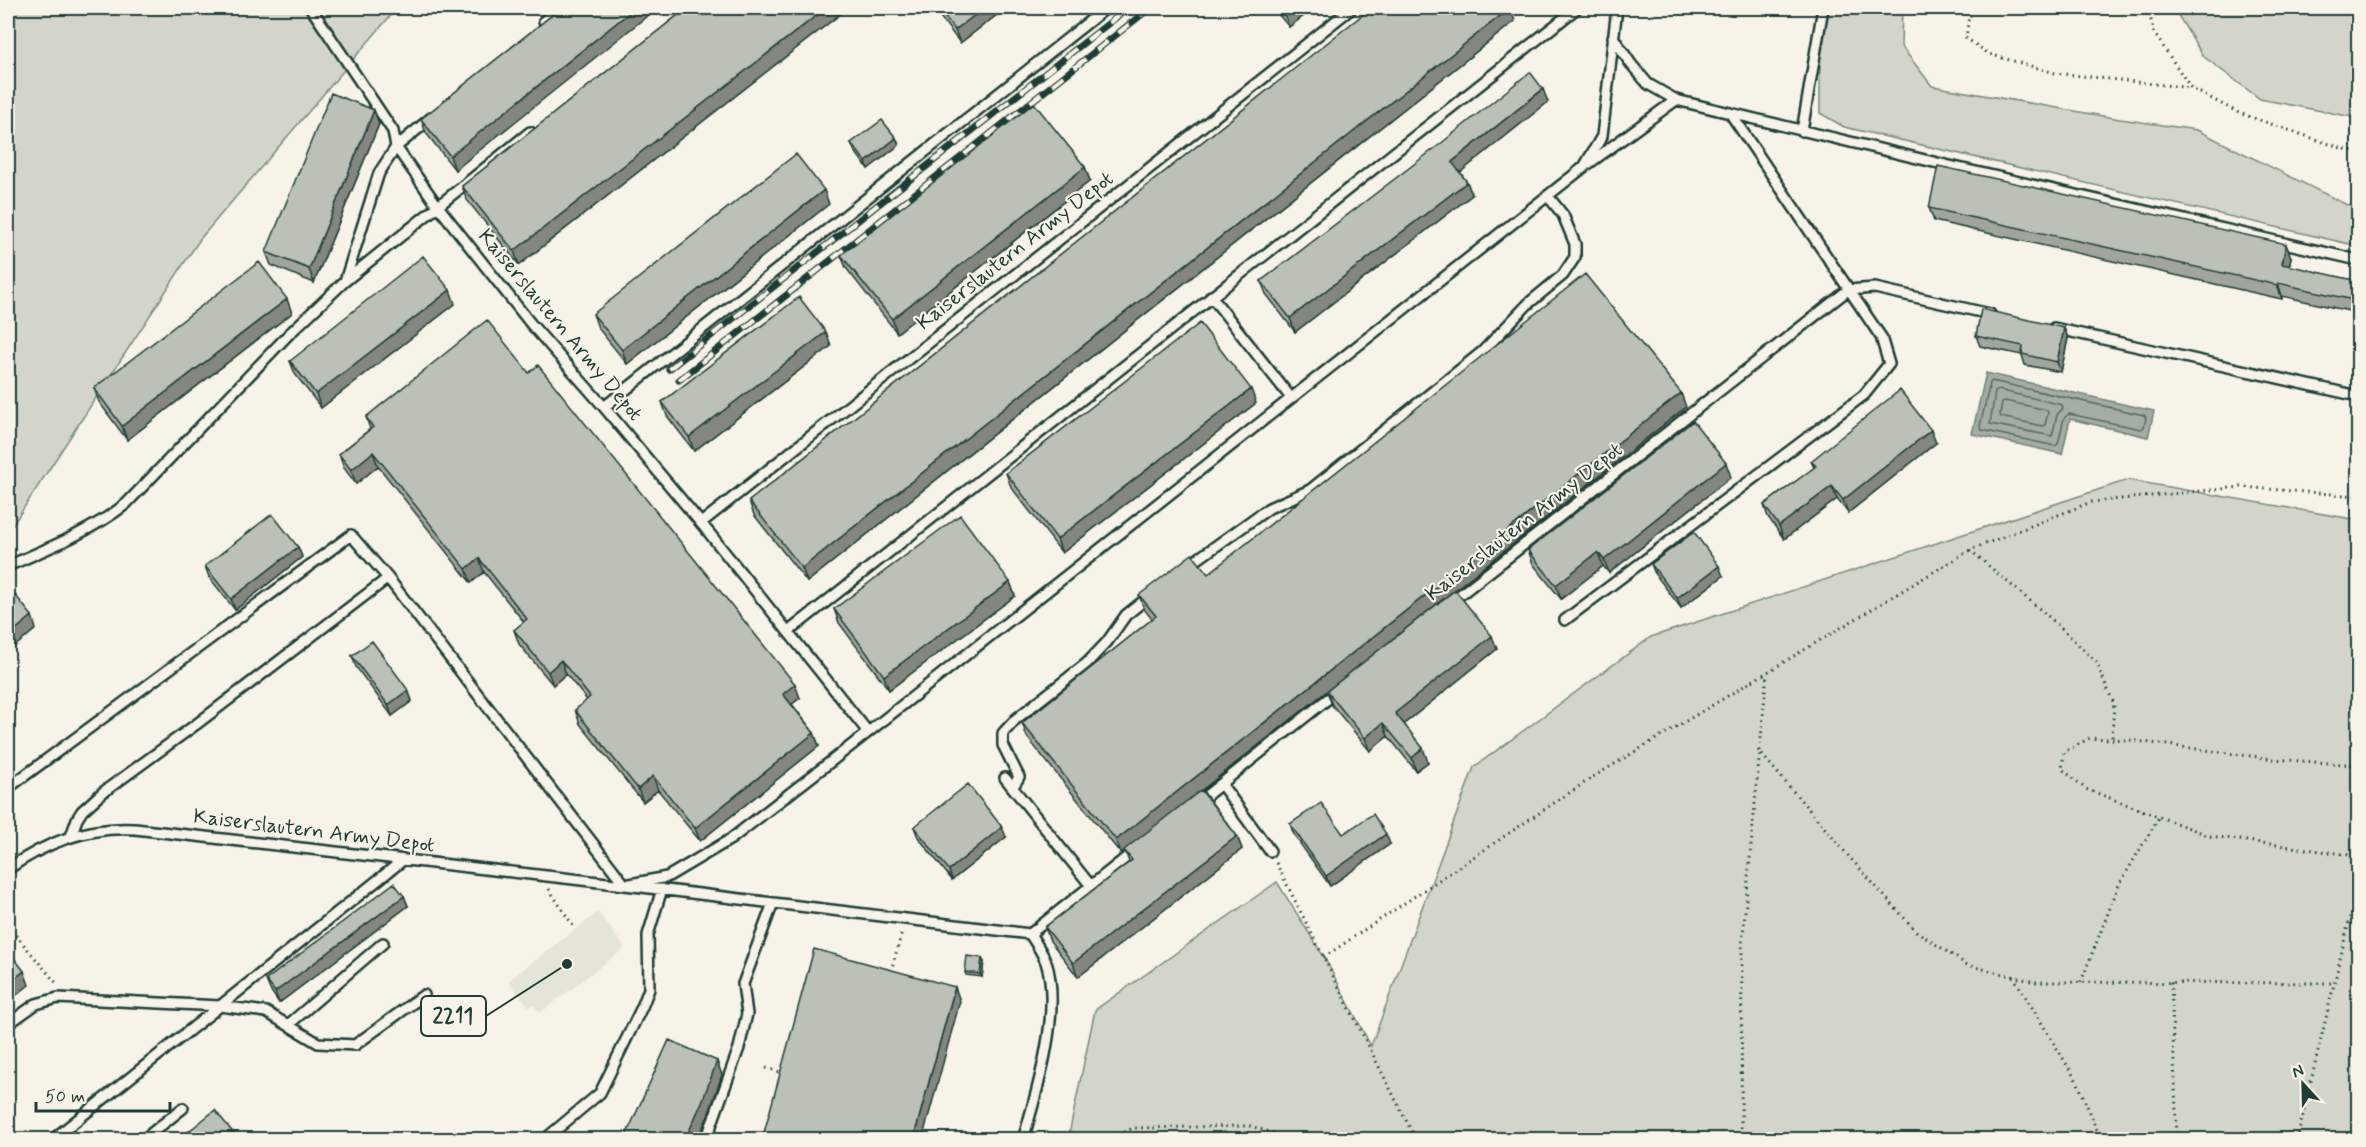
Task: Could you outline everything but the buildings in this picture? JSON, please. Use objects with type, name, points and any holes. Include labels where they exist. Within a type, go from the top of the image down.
[{"type":"lane","name":"Kaiserslautern Army Depot","points":[[311,8],[393,131],[396,147],[437,205],[531,324],[701,523],[868,732]]},
{"type":"lane","points":[[535,30],[561,8]]},
{"type":"lane","points":[[604,407],[1106,8]]},
{"type":"lane","name":"Kaiserslautern Army Depot","points":[[701,523],[1352,8]]},
{"type":"lane","points":[[788,632],[1577,8]]},
{"type":"lane","name":"Kaiserslautern Army Depot","points":[[625,885],[667,877],[731,839],[1584,167],[1602,136],[1617,8]]},
{"type":"lane","points":[[1802,130],[1823,8]]},
{"type":"lane","points":[[1613,37],[1648,84],[1676,100],[2358,260]]},
{"type":"lane","points":[[1584,167],[1676,100]]},
{"type":"lane","points":[[345,280],[379,173],[396,147],[440,110]]},
{"type":"lane","points":[[1565,620],[1864,395],[1889,364],[1881,337],[1730,113]]},
{"type":"lane","points":[[8,566],[77,536],[126,504],[288,335],[345,280],[540,125]]},
{"type":"lane","points":[[1177,575],[1269,508],[1310,490],[1482,352],[1529,303],[1563,275],[1575,257],[1575,244],[1563,215],[1548,196]]},
{"type":"lane","points":[[1848,290],[1875,288],[2002,316]]},
{"type":"lane","name":"Kaiserslautern Army Depot","points":[[1446,606],[1848,290]]},
{"type":"lane","points":[[1211,296],[1291,398]]},
{"type":"lane","points":[[2048,327],[2358,396]]},
{"type":"lane","points":[[8,788],[351,535],[388,578],[625,885]]},
{"type":"lane","points":[[71,836],[82,812],[102,793],[388,578]]},
{"type":"lane","points":[[1013,787],[1019,777],[1003,745],[1003,734],[1016,719],[1087,663],[1107,642],[1126,615],[1160,588]]},
{"type":"lane","points":[[1193,806],[1343,687]]},
{"type":"lane","points":[[1005,778],[1091,886]]},
{"type":"lane","points":[[1221,784],[1269,851]]},
{"type":"lane","name":"Kaiserslautern Army Depot","points":[[8,869],[34,851],[71,836],[102,829],[135,829],[662,889],[1030,934]]},
{"type":"lane","points":[[1023,1140],[1033,1106],[1050,1016],[1048,972],[1042,953],[1030,934],[1147,842]]},
{"type":"lane","points":[[52,1140],[403,860]]},
{"type":"lane","points":[[544,1140],[600,1092],[638,1018],[649,989],[648,935],[662,889]]},
{"type":"lane","points":[[706,1140],[739,1048],[747,1014],[743,984],[773,903]]},
{"type":"lane","points":[[288,1025],[383,943]]},
{"type":"lane","points":[[8,1024],[36,1004],[69,998],[220,1006],[266,1012],[318,1043],[355,1045],[424,995]]},
{"type":"lane","points":[[143,1140],[183,1108]]},
{"type":"path","points":[[1981,8],[1969,16],[1966,38],[1989,54],[2055,73],[2191,88],[2239,113],[2358,152]]},
{"type":"path","points":[[2148,8],[2154,33],[2191,88]]},
{"type":"path","points":[[8,304],[14,302]]},
{"type":"path","points":[[1324,957],[1593,777],[1970,550],[2091,502],[2241,487],[2358,496]]},
{"type":"path","points":[[1970,550],[2056,623],[2096,662],[2114,704],[2112,739]]},
{"type":"path","points":[[1741,1140],[1742,945],[1758,750],[1767,672]]},
{"type":"path","points":[[2358,765],[2273,759],[2090,738],[2064,752],[2062,769],[2086,789],[2210,836],[2358,856]]},
{"type":"path","points":[[1758,750],[1916,931],[1967,965],[2035,982],[2335,982]]},
{"type":"path","points":[[2081,982],[2119,885],[2159,818]]},
{"type":"path","points":[[1269,851],[1416,1140]]},
{"type":"path","points":[[548,888],[575,929]]},
{"type":"path","points":[[2297,1140],[2358,889]]},
{"type":"path","points":[[891,971],[906,919]]},
{"type":"path","points":[[8,926],[69,998]]},
{"type":"path","points":[[2013,976],[2078,1083],[2101,1140]]},
{"type":"path","points":[[2171,982],[2177,1140]]},
{"type":"path","points":[[766,1068],[789,1075]]},
{"type":"path","points":[[1108,1140],[1133,1128],[1250,1126],[1297,1140]]},
{"type":"shaded area","points":[[8,8],[397,8],[200,239],[8,532]]},
{"type":"shaded area","points":[[1823,8],[1902,8],[1901,46],[1932,86],[2197,130],[2347,205],[2358,205],[2358,246],[1844,127],[1820,113],[1820,33]]},
{"type":"shaded area","points":[[2175,8],[2358,8],[2358,118],[2260,99],[2203,56]]},
{"type":"shaded area","points":[[2128,480],[2358,520],[2358,1139],[1068,1139],[1095,1010],[1277,882],[1324,957],[1371,1046],[1474,767],[1651,637]]},
{"type":"shaded area","points":[[598,912],[625,948],[540,1013],[533,1004],[529,1007],[508,981]]},
{"type":"water","points":[[1986,373],[2154,411],[2148,437],[2070,419],[2062,454],[1972,434]]},
{"type":"railway","points":[[669,369],[1128,8]]},
{"type":"railway","points":[[679,380],[1150,8]]},
{"type":"place","name":"2211","points":[[567,964]]}]
